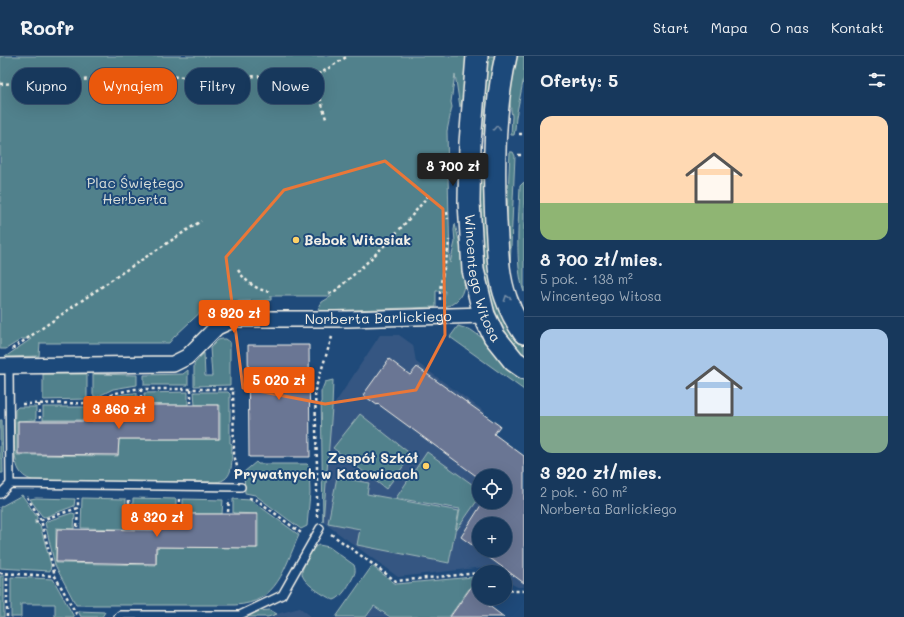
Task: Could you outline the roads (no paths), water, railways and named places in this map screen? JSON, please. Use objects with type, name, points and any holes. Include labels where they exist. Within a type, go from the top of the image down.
[{"type":"street","name":"Wincentego Witosa","points":[[477,56],[470,143],[469,202],[473,270],[484,315],[499,342],[514,361],[524,368]]},
{"type":"street","name":"Wincentego Witosa","points":[[506,56],[500,83],[496,143],[495,207],[499,266],[506,297],[524,333]]},
{"type":"street","name":"Norberta Barlickiego","points":[[5,361],[173,364],[187,357],[217,326],[235,319],[348,319],[484,315]]},
{"type":"lane","points":[[0,494],[10,484],[9,404],[5,361]]},
{"type":"lane","points":[[10,484],[240,488]]},
{"type":"lane","points":[[118,617],[120,614],[240,615],[282,595],[320,528]]},
{"type":"place","name":"Bebok Witosiak","points":[[296,240]]},
{"type":"place","name":"Zespół Szkół Prywatnych w Katowicach","points":[[426,466]]},
{"type":"park label","name":"Plac Świętego Herberta","points":[[135,192]]}]
